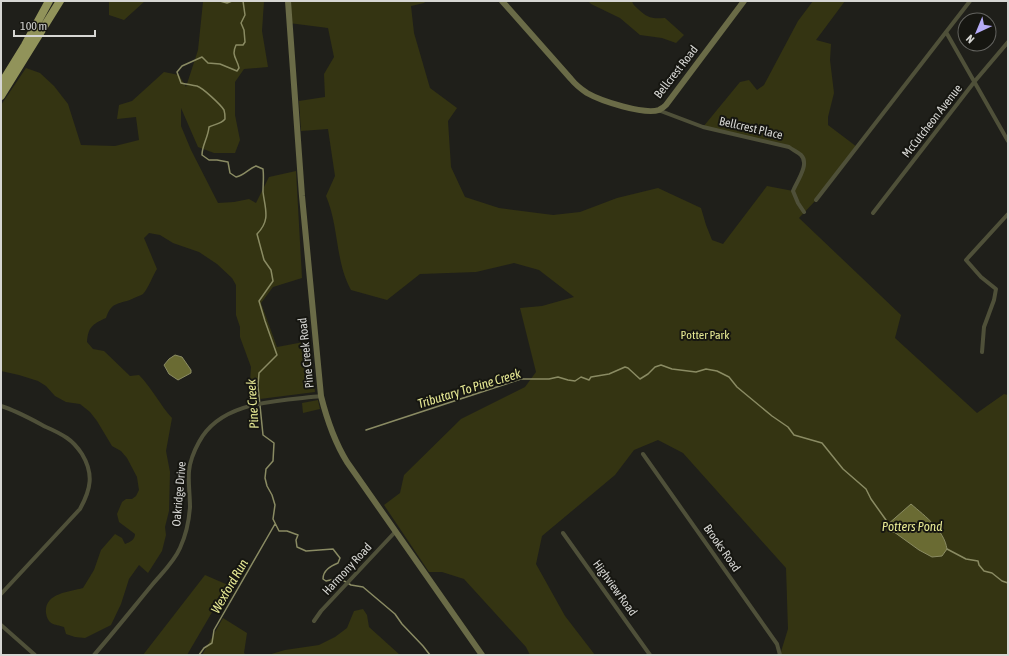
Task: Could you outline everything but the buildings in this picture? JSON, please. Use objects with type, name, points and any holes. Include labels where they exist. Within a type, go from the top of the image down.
[{"type":"highway","points":[[1,84],[25,45],[49,1]]},
{"type":"highway","points":[[1,96],[60,1]]},
{"type":"street","name":"Pine Creek Road","points":[[288,1],[303,204],[321,396],[332,433],[341,452],[482,655]]},
{"type":"street","name":"Bellcrest Road","points":[[502,1],[573,81],[587,93],[610,103],[648,110],[658,110],[666,105],[744,1]]},
{"type":"street","points":[[816,200],[970,1]]},
{"type":"street","points":[[946,32],[1008,141]]},
{"type":"street","name":"McCutcheon Avenue","points":[[873,213],[975,81],[1008,42]]},
{"type":"street","name":"Bellcrest Place","points":[[658,110],[703,127],[790,147],[802,155],[804,161],[803,169],[793,191],[804,212]]},
{"type":"street","points":[[982,352],[984,327],[994,300],[996,289],[981,277],[966,260],[1008,214]]},
{"type":"street","name":"Oakridge Drive","points":[[94,655],[179,550],[188,522],[190,507],[190,470],[192,459],[196,448],[207,430],[214,422],[241,408],[321,396]]},
{"type":"street","points":[[1,406],[24,415],[68,438],[78,449],[90,472],[90,484],[86,498],[80,509],[1,594]]},
{"type":"street","name":"Brooks Road","points":[[643,454],[777,644],[780,655]]},
{"type":"street","name":"Harmony Road","points":[[314,620],[396,531]]},
{"type":"street","name":"Highview Road","points":[[562,533],[650,655]]},
{"type":"street","points":[[1,625],[34,655]]},
{"type":"green space","points":[[109,1],[145,1],[124,20],[109,15]]},
{"type":"green space","points":[[199,1],[264,1],[262,31],[268,67],[244,69],[235,82],[235,115],[240,140],[235,153],[214,153],[198,147],[181,108],[181,126],[191,150],[218,203],[249,199],[256,203],[269,177],[296,171],[302,278],[273,287],[261,303],[277,347],[309,341],[315,392],[253,400],[250,382],[251,367],[240,337],[240,327],[236,315],[236,285],[232,278],[217,264],[199,252],[173,243],[160,235],[149,233],[144,238],[157,269],[147,289],[143,294],[117,304],[111,308],[106,318],[97,322],[92,327],[88,333],[87,342],[93,349],[104,351],[130,376],[139,375],[172,418],[166,451],[170,472],[169,511],[165,527],[166,535],[162,551],[148,573],[139,565],[129,579],[121,604],[111,625],[85,638],[75,637],[66,634],[64,627],[54,624],[48,620],[46,606],[53,597],[58,594],[83,588],[94,570],[101,550],[115,534],[122,538],[125,544],[133,539],[135,534],[119,522],[117,514],[122,502],[126,499],[132,499],[136,496],[139,490],[137,477],[127,458],[121,451],[112,446],[90,412],[80,404],[66,402],[55,396],[46,386],[38,381],[1,371],[1,105],[26,68],[40,73],[54,86],[68,104],[81,145],[115,146],[139,140],[136,117],[117,119],[119,105],[132,101],[164,72],[179,75],[186,87],[198,50],[203,2]]},
{"type":"green space","name":"Potter Park","points":[[288,1],[426,1],[424,3],[411,6],[414,33],[430,88],[457,108],[448,121],[451,167],[465,197],[499,208],[553,215],[580,212],[617,198],[658,188],[701,208],[712,240],[723,244],[767,186],[793,191],[803,169],[802,155],[789,147],[703,127],[740,82],[749,80],[757,90],[764,85],[798,21],[813,1],[845,1],[816,40],[831,44],[830,60],[834,93],[828,117],[828,125],[857,147],[816,200],[799,218],[901,315],[895,338],[977,413],[1004,394],[1008,395],[1008,655],[780,655],[788,629],[786,568],[683,453],[658,440],[634,450],[615,475],[542,536],[536,564],[565,616],[595,655],[530,655],[526,647],[464,579],[442,572],[429,572],[384,505],[400,493],[404,475],[461,419],[525,387],[536,372],[520,308],[542,306],[574,297],[539,270],[514,263],[476,272],[420,274],[387,300],[351,290],[342,267],[333,219],[326,196],[335,176],[328,129],[301,131],[299,101],[325,97],[324,74],[334,57],[328,28],[289,23]]},
{"type":"green space","points":[[588,1],[632,1],[633,4],[644,14],[653,18],[665,18],[684,35],[676,43],[662,38],[640,35],[620,18],[591,4]]},
{"type":"green space","points":[[318,400],[320,409],[303,413],[302,403]]},
{"type":"green space","points":[[205,575],[228,585],[187,655],[143,655]]},
{"type":"green space","points":[[363,609],[367,615],[369,627],[400,655],[268,655],[285,650],[319,645],[335,637],[347,628],[354,611]]},
{"type":"green space","points":[[223,618],[247,633],[244,653],[246,655],[202,655]]},
{"type":"water","points":[[175,355],[182,357],[191,370],[191,373],[178,380],[169,374],[164,365]]},
{"type":"water","name":"Potters Pond","points":[[911,504],[934,524],[942,536],[947,549],[942,556],[932,557],[919,550],[894,532],[889,532],[887,525]]},
{"type":"waterway","name":"Pine Creek","points":[[220,1],[227,3],[232,1]]},
{"type":"waterway","name":"Pine Creek","points":[[243,1],[245,15],[241,23],[244,30],[245,42],[243,45],[236,45],[234,52],[239,68],[237,71],[220,64],[208,63],[202,57],[182,66],[177,72],[181,83],[200,87],[219,104],[225,113],[225,119],[223,121],[209,127],[202,155],[209,160],[228,162],[230,173],[236,177],[256,166],[263,169],[263,192],[266,219],[257,234],[264,260],[271,270],[273,281],[259,301],[277,355],[259,373],[258,386],[263,435],[274,443],[273,461],[266,469],[265,478],[275,505],[273,519],[279,531],[287,531],[298,535],[296,540],[297,547],[306,551],[333,549],[340,558],[338,563],[330,567],[324,573],[323,579],[326,581],[339,578],[351,585],[363,587],[395,614],[430,655]]},
{"type":"waterway","name":"Tributary To Pine Creek","points":[[366,430],[521,379],[549,379],[558,377],[575,381],[581,377],[589,380],[591,377],[609,374],[625,367],[640,379],[655,367],[661,365],[672,369],[696,372],[706,369],[717,371],[729,377],[737,387],[772,416],[788,427],[794,435],[822,443],[843,469],[866,489],[871,499],[886,520]]},
{"type":"waterway","name":"Wexford Run","points":[[199,655],[204,648],[212,643],[214,630],[275,524]]},
{"type":"waterway","points":[[947,549],[966,559],[978,561],[979,565],[984,571],[992,573],[1002,581],[1008,583]]}]
